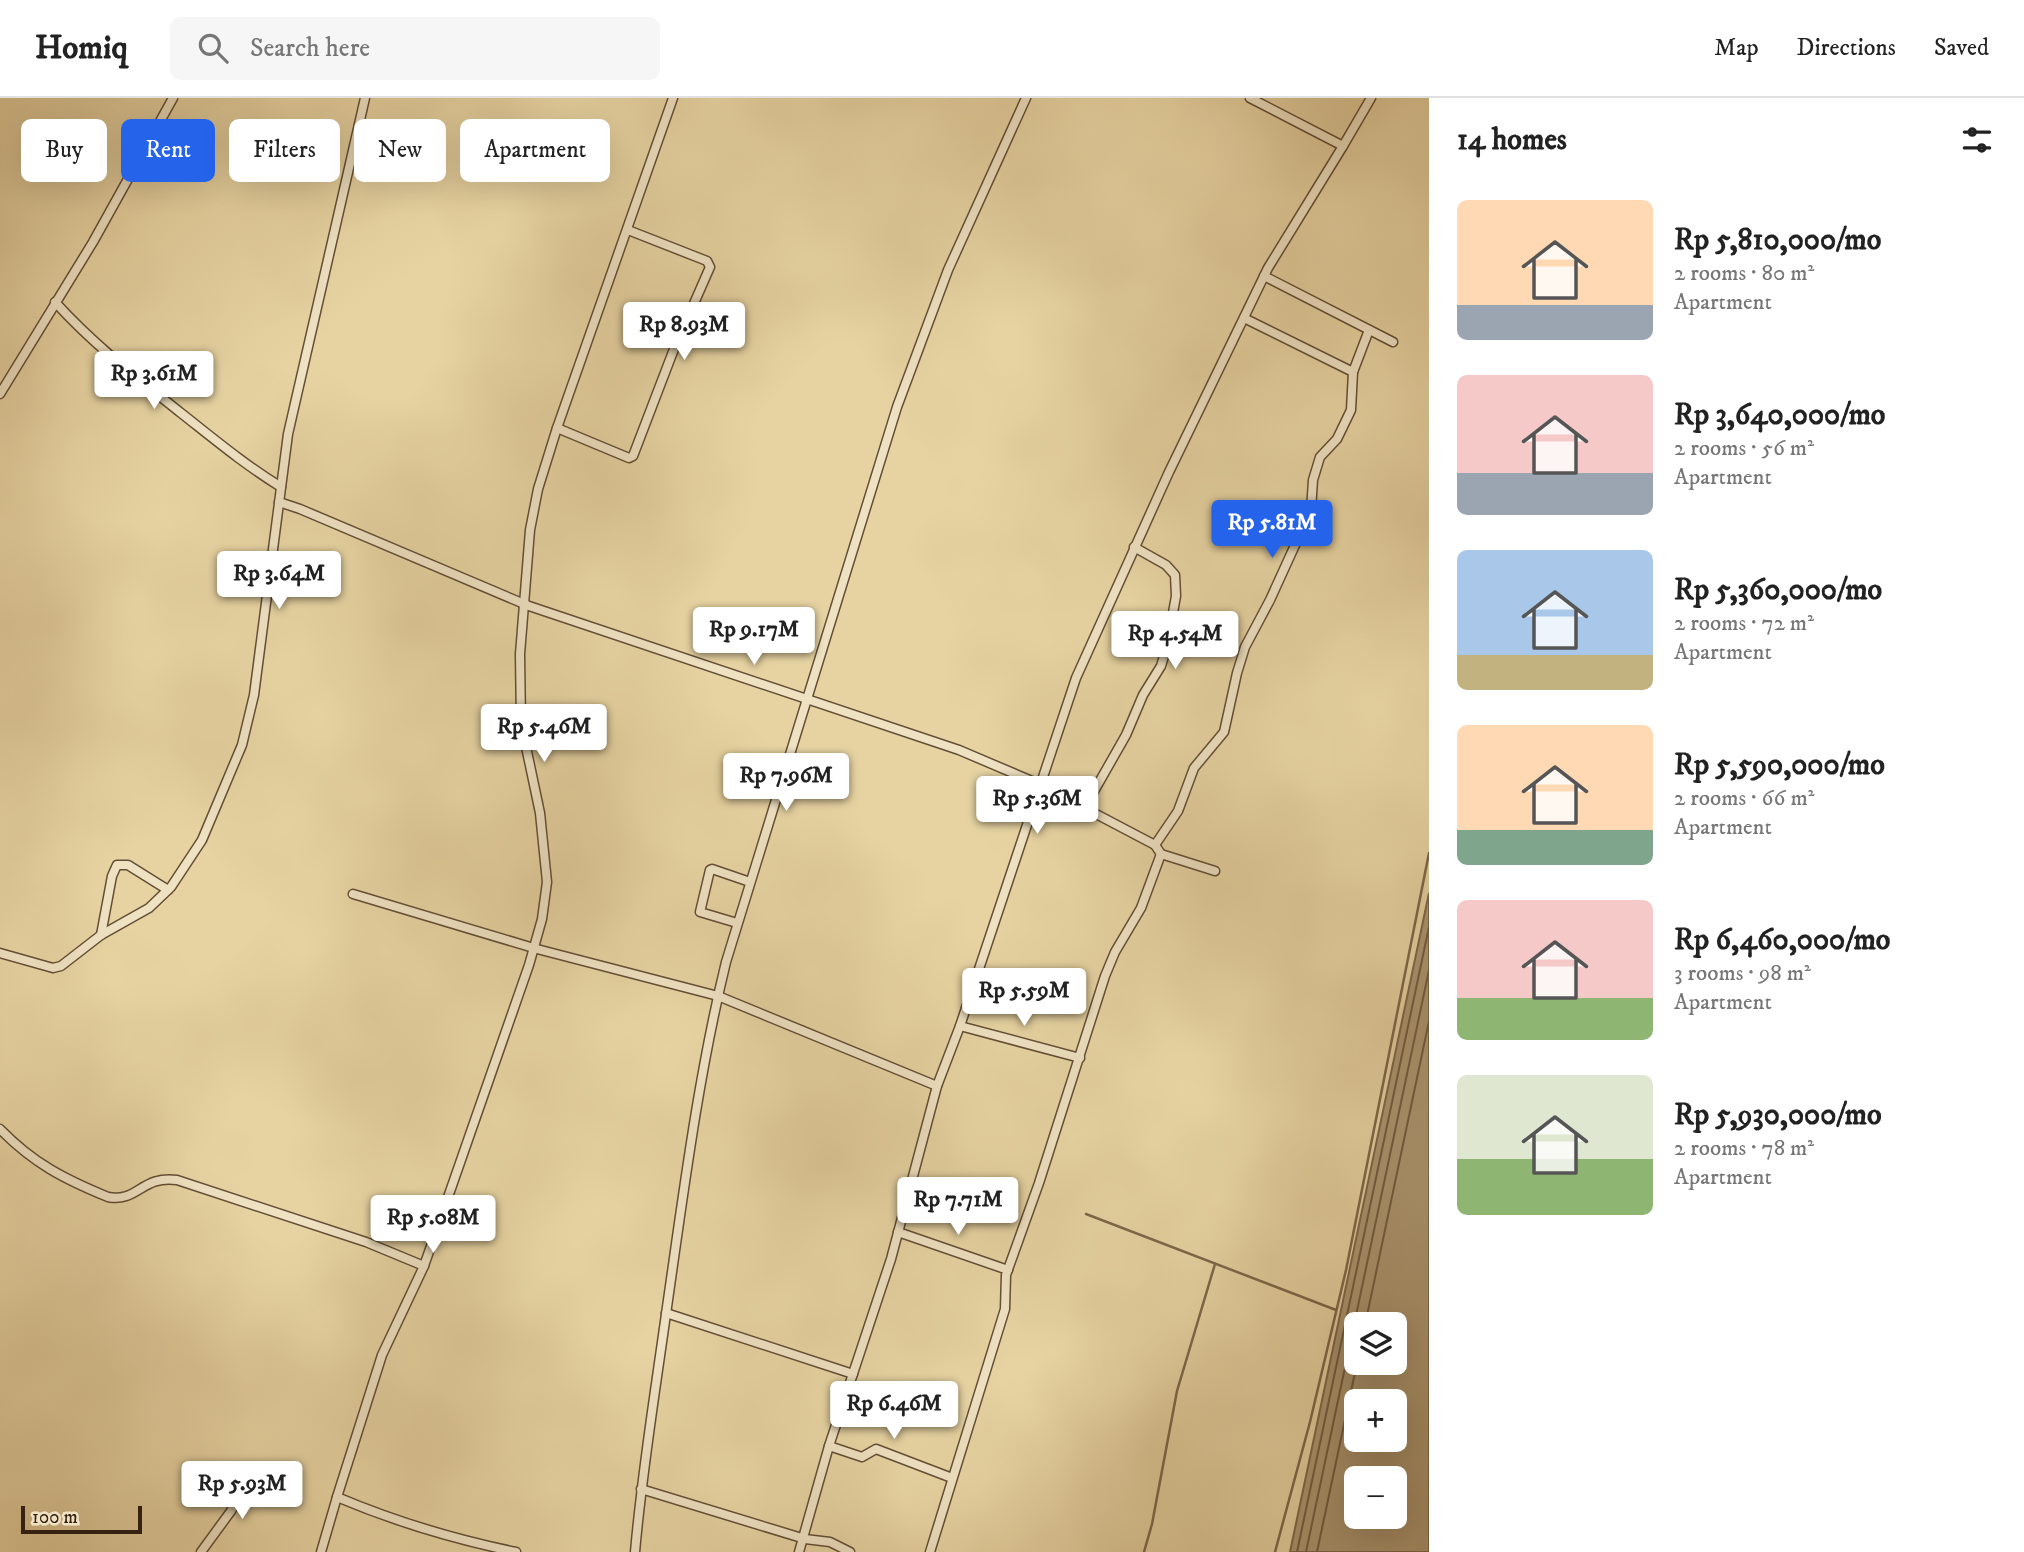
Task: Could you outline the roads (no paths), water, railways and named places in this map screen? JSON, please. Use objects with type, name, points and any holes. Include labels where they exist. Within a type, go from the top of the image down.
[{"type":"street","points":[[0,394],[93,242],[173,98]]},
{"type":"street","points":[[0,953],[55,968],[101,935],[149,908],[167,890],[206,833],[248,725],[256,686],[288,434],[365,98]]},
{"type":"street","points":[[321,1552],[382,1355],[424,1266],[535,949],[542,919],[547,864],[540,813],[521,723],[520,654],[530,530],[538,489],[557,428],[673,98]]},
{"type":"street","points":[[635,1552],[641,1489],[679,1219],[718,996],[737,923],[845,579],[878,462],[929,319],[965,231],[1027,98]]},
{"type":"street","points":[[1250,98],[1343,146]]},
{"type":"street","points":[[799,1552],[829,1447],[898,1232],[937,1086],[960,1026],[1076,678],[1134,547],[1264,276],[1371,98]]},
{"type":"street","points":[[557,428],[629,458],[634,456],[674,349],[709,268],[707,261],[628,230]]},
{"type":"street","points":[[1264,276],[1393,342]]},
{"type":"street","points":[[55,302],[91,340],[134,377],[226,451],[281,488]]},
{"type":"street","points":[[1244,318],[1353,372]]},
{"type":"street","points":[[1155,845],[1178,811],[1194,768],[1224,732],[1245,647],[1270,600],[1311,510],[1313,480],[1320,457],[1338,439],[1351,410],[1353,372],[1369,331]]},
{"type":"street","points":[[279,502],[524,604],[959,750],[1085,807],[1155,845],[1161,854],[1215,871]]},
{"type":"street","points":[[1085,807],[1161,666],[1167,646],[1176,596],[1175,575],[1166,565],[1134,547]]},
{"type":"street","points":[[930,1552],[1005,1309],[1004,1281],[1109,965],[1140,908],[1161,854]]},
{"type":"street","points":[[101,935],[112,876],[117,865],[128,865],[167,890]]},
{"type":"street","points":[[737,923],[700,913],[710,870],[750,881]]},
{"type":"street","points":[[353,894],[535,949],[718,996],[937,1086]]},
{"type":"street","points":[[960,1026],[1080,1058]]},
{"type":"street","points":[[0,1129],[32,1160],[93,1191],[117,1198],[127,1196],[158,1179],[177,1180],[366,1242],[424,1266]]},
{"type":"street","points":[[898,1232],[1008,1270]]},
{"type":"street","points":[[666,1313],[853,1374]]},
{"type":"street","points":[[829,1447],[862,1457],[876,1450],[952,1478]]},
{"type":"street","points":[[201,1552],[227,1518],[253,1470]]},
{"type":"street","points":[[641,1489],[803,1539],[830,1542],[850,1552]]},
{"type":"street","points":[[337,1497],[397,1522],[435,1534],[516,1552]]},
{"type":"water","points":[[1429,893],[1429,1552],[1290,1552]]},
{"type":"waterway","points":[[1275,1552],[1310,1422],[1346,1270],[1429,853]]},
{"type":"waterway","points":[[1086,1214],[1336,1310]]},
{"type":"waterway","points":[[1144,1552],[1152,1524],[1177,1391],[1215,1264]]}]
